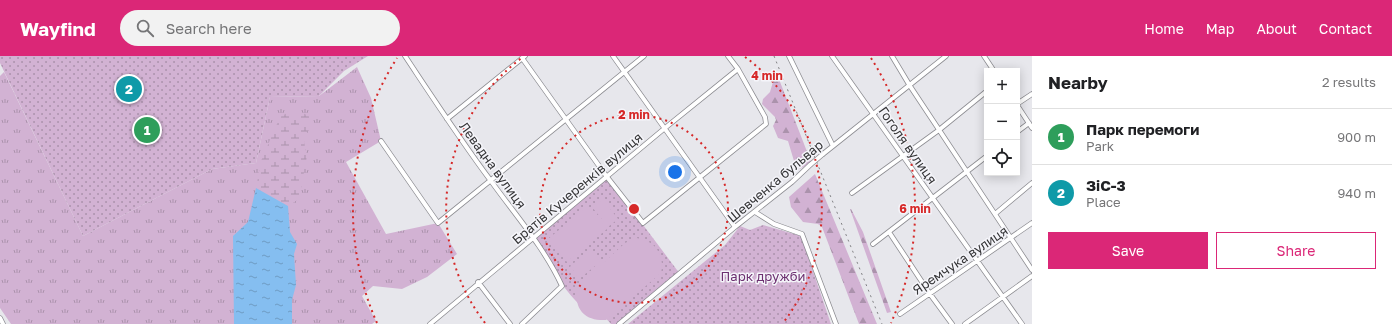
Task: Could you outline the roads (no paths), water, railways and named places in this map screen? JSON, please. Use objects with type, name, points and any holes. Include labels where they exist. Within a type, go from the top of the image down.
[{"type":"street","name":"Левадна вулиця","points":[[405,56],[491,181],[534,237],[552,265],[562,286],[522,324]]},
{"type":"street","points":[[613,56],[735,227]]},
{"type":"street","points":[[381,141],[438,223],[567,120],[644,56]]},
{"type":"street","points":[[447,119],[524,57],[607,177],[643,223],[698,177],[766,124],[765,117],[738,69],[728,56]]},
{"type":"street","points":[[789,56],[833,146]]},
{"type":"street","name":"Гоголя вулиця","points":[[832,56],[1022,324]]},
{"type":"street","points":[[892,56],[910,86],[1032,270]]},
{"type":"street","name":"Шевченка бульвар","points":[[619,324],[833,146],[946,56]]},
{"type":"street","points":[[984,56],[992,68]]},
{"type":"street","name":"Братів Кучеренків вулиця","points":[[430,324],[478,282],[607,177],[664,128],[738,69]]},
{"type":"street","points":[[852,193],[939,130],[984,93]]},
{"type":"street","points":[[1018,104],[1032,94]]},
{"type":"street","points":[[1020,110],[1032,128]]},
{"type":"street","points":[[1020,130],[1029,123]]},
{"type":"street","points":[[873,244],[984,158]]},
{"type":"street","points":[[995,214],[1032,183]]},
{"type":"street","points":[[755,212],[774,224],[802,234],[836,324]]},
{"type":"street","name":"Яремчука вулиця","points":[[900,314],[1032,223]]},
{"type":"street","points":[[889,232],[930,294],[952,324]]},
{"type":"street","points":[[965,324],[1032,276]]},
{"type":"street","points":[[478,282],[510,324]]},
{"type":"street","points":[[0,318],[3,324]]},
{"type":"water","points":[[256,188],[288,206],[290,232],[297,244],[294,254],[296,285],[292,300],[292,324],[234,324],[233,236],[248,222]]},
{"type":"railway","points":[[774,56],[882,324]]},
{"type":"place","name":"ЗіС-3","points":[[129,89]]},
{"type":"place","name":"Парк перемоги","points":[[147,130]]},
{"type":"park label","name":"Парк дружби","points":[[763,276]]}]
